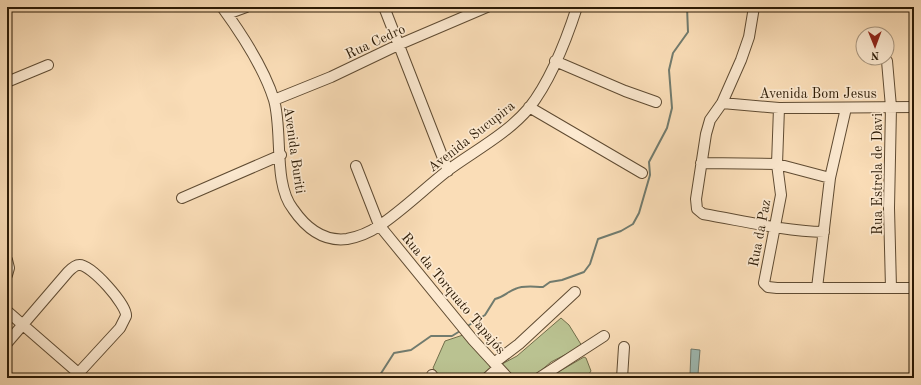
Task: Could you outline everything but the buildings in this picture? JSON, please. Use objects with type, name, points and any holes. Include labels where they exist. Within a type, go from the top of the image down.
[{"type":"street","points":[[225,11],[246,7]]},
{"type":"street","points":[[384,7],[448,171]]},
{"type":"street","name":"Rua Cedro","points":[[274,100],[331,77],[398,45],[487,7]]},
{"type":"street","name":"Avenida Sucupira","points":[[379,226],[448,171],[515,122],[529,107],[539,93],[555,61],[578,7]]},
{"type":"street","points":[[754,7],[749,37],[741,60],[722,103],[710,120],[701,163],[696,206],[698,212],[710,215],[794,231],[824,232]]},
{"type":"street","name":"Avenida Buriti","points":[[225,11],[249,49],[274,100],[278,125],[284,193],[292,209],[312,230],[324,237],[348,239],[379,226]]},
{"type":"street","points":[[555,61],[625,91],[656,102]]},
{"type":"street","points":[[7,82],[48,65]]},
{"type":"street","name":"Rua Estrela de Davi","points":[[887,66],[891,107],[889,208],[891,288]]},
{"type":"street","name":"Avenida Bom Jesus","points":[[722,103],[779,108],[914,107]]},
{"type":"street","points":[[529,107],[642,173]]},
{"type":"street","name":"Rua da Paz","points":[[779,108],[777,164],[780,195],[764,283],[772,288],[914,288]]},
{"type":"street","points":[[817,288],[830,178],[846,108]]},
{"type":"street","points":[[182,198],[280,155]]},
{"type":"street","points":[[701,163],[777,164],[830,178]]},
{"type":"street","name":"Rua da Torquato Tapajós","points":[[356,166],[379,226],[473,340],[508,378]]},
{"type":"street","points":[[7,260],[9,268],[7,275]]},
{"type":"street","points":[[7,311],[23,325],[79,376],[125,322],[127,312],[124,306],[102,280],[85,266],[75,266],[62,278],[23,325],[7,343]]},
{"type":"street","points":[[486,378],[496,365],[575,292]]},
{"type":"street","points":[[539,378],[604,336]]},
{"type":"street","points":[[622,378],[624,347]]},
{"type":"green space","points":[[561,318],[569,325],[582,346],[551,362],[532,378],[515,378],[502,364],[517,356]]},
{"type":"green space","points":[[463,335],[491,367],[479,378],[440,378],[433,368],[445,341]]},
{"type":"green space","points":[[584,357],[586,358],[591,371],[586,378],[548,378]]},
{"type":"water","points":[[691,349],[700,350],[698,374],[690,375]]},
{"type":"waterway","points":[[466,327],[485,315],[495,299],[512,290],[525,287],[543,287],[550,282],[562,280],[584,272],[590,264],[598,239],[621,231],[633,224],[639,213],[650,175],[649,162],[667,128],[672,108],[669,70],[673,53],[688,32],[687,7]]},
{"type":"waterway","points":[[378,378],[394,353],[411,350],[431,336],[452,336],[460,331]]}]
